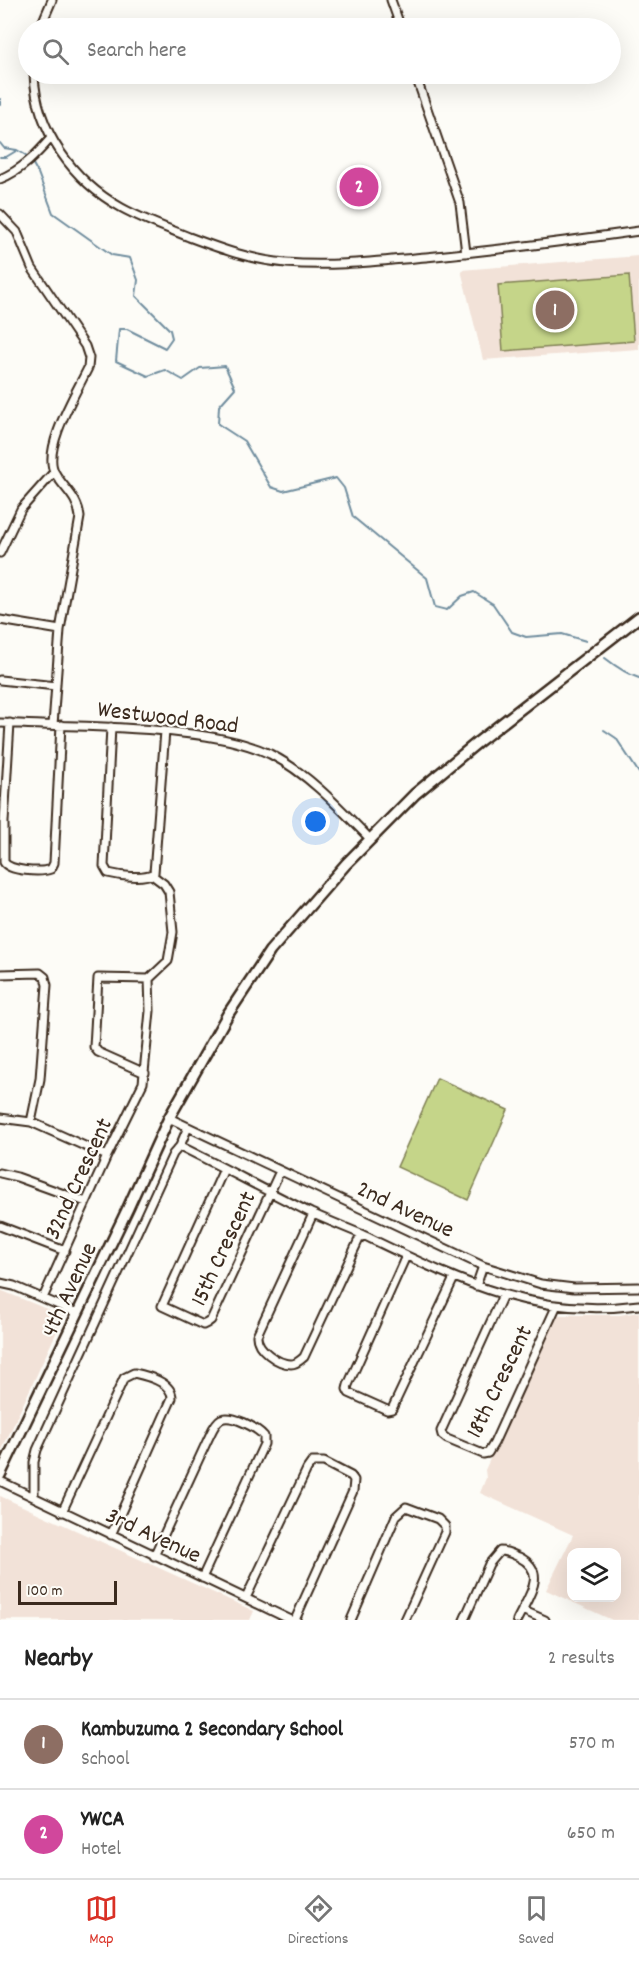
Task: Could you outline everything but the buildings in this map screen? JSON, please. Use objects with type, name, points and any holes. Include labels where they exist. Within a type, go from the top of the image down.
[{"type":"street","points":[[44,18],[52,0]]},
{"type":"street","points":[[392,0],[398,18]]},
{"type":"street","points":[[35,84],[37,102],[51,138],[84,180],[114,203],[149,221],[230,252],[286,263],[344,264],[466,253],[639,231]]},
{"type":"street","points":[[418,84],[460,203],[466,253]]},
{"type":"street","points":[[0,179],[28,162],[51,138]]},
{"type":"street","points":[[0,214],[17,232],[32,268],[85,346],[89,358],[88,368],[53,447],[51,459],[54,472],[76,502],[80,517],[60,630],[56,686],[54,863],[51,869],[44,871],[12,868],[3,862],[10,723]]},
{"type":"street","points":[[0,553],[21,509],[54,472]]},
{"type":"street","name":"4th Avenue","points":[[0,1475],[169,1118],[228,1014],[270,951],[315,898],[415,794],[639,617]]},
{"type":"street","points":[[0,620],[60,630]]},
{"type":"street","points":[[0,680],[56,686]]},
{"type":"street","name":"Westwood Road","points":[[0,723],[165,730],[227,740],[270,754],[290,766],[322,792],[370,839]]},
{"type":"street","points":[[111,727],[105,869],[108,873],[115,874],[152,875],[164,884],[169,892],[173,932],[168,961],[149,979],[98,978],[94,1047],[99,1052],[145,1073]]},
{"type":"street","points":[[152,875],[165,730]]},
{"type":"street","points":[[0,974],[40,974],[45,977],[40,1079],[31,1122]]},
{"type":"street","name":"32nd Crescent","points":[[43,1298],[107,1156],[138,1097],[145,1073],[150,1011],[149,979]]},
{"type":"street","points":[[0,1118],[31,1122],[107,1156]]},
{"type":"street","name":"2nd Avenue","points":[[169,1118],[483,1266],[541,1284],[574,1288],[639,1287]]},
{"type":"street","points":[[34,1497],[34,1462],[37,1450],[168,1164],[180,1146],[188,1127]]},
{"type":"street","points":[[180,1146],[313,1214],[476,1286],[504,1295],[556,1306],[608,1308],[639,1305]]},
{"type":"street","name":"15th Crescent","points":[[224,1168],[162,1306],[203,1324],[211,1320],[280,1171]]},
{"type":"street","points":[[0,1173],[86,1202]]},
{"type":"street","points":[[313,1214],[257,1335],[256,1342],[259,1347],[284,1362],[298,1363],[304,1357],[361,1235]]},
{"type":"street","points":[[0,1226],[65,1251]]},
{"type":"street","points":[[406,1256],[348,1385],[349,1393],[387,1410],[392,1409],[454,1278]]},
{"type":"street","points":[[476,1286],[483,1266]]},
{"type":"street","points":[[0,1283],[14,1286],[77,1313]]},
{"type":"street","name":"18th Crescent","points":[[504,1295],[441,1431],[447,1439],[483,1454],[488,1453],[494,1443],[556,1306]]},
{"type":"street","points":[[63,1512],[124,1378],[134,1373],[159,1382],[168,1387],[172,1392],[172,1398],[111,1535]]},
{"type":"street","points":[[154,1556],[218,1420],[231,1419],[259,1430],[264,1436],[264,1444],[202,1578]]},
{"type":"street","points":[[246,1598],[307,1469],[312,1462],[324,1462],[351,1476],[354,1480],[354,1491],[293,1620]]},
{"type":"street","name":"3rd Avenue","points":[[0,1481],[293,1620]]},
{"type":"street","points":[[351,1620],[396,1516],[406,1507],[438,1518],[445,1526],[445,1532],[405,1620]]},
{"type":"street","points":[[464,1620],[489,1564],[500,1551],[506,1551],[528,1562],[534,1568],[534,1584],[517,1620]]},
{"type":"street","points":[[522,1610],[545,1620]]},
{"type":"shaded area","points":[[639,256],[639,349],[483,360],[461,270]]},
{"type":"shaded area","points":[[0,1290],[64,1316],[0,1454]]},
{"type":"shaded area","points":[[639,1312],[639,1620],[612,1620],[572,1602],[621,1602],[621,1548],[567,1548],[567,1600],[546,1590],[573,1535],[480,1493],[486,1478],[485,1470],[555,1315],[620,1315]]},
{"type":"shaded area","points":[[0,1496],[254,1611],[250,1620],[0,1620]]},
{"type":"green space","points":[[629,275],[634,341],[503,351],[498,285]]},
{"type":"green space","points":[[437,1078],[508,1110],[468,1200],[397,1167]]},
{"type":"waterway","points":[[0,99],[0,105]]},
{"type":"waterway","points":[[0,143],[4,148],[17,150],[29,157],[38,173],[53,213],[112,255],[130,258],[138,280],[136,296],[170,330],[172,338],[165,348],[127,329],[119,329],[116,361],[148,376],[165,370],[183,380],[200,368],[225,366],[235,388],[219,406],[218,424],[244,441],[271,487],[283,491],[336,478],[344,488],[353,517],[427,578],[435,607],[447,610],[462,596],[474,592],[493,604],[512,632],[526,637],[562,634],[586,641]]},
{"type":"waterway","points":[[0,157],[6,157],[16,151]]},
{"type":"waterway","points":[[605,658],[639,678]]},
{"type":"waterway","points":[[604,730],[616,738],[639,773]]},
{"type":"place","name":"YWCA","points":[[359,187]]},
{"type":"place","name":"Kambuzuma 2 Secondary School","points":[[555,310]]}]
